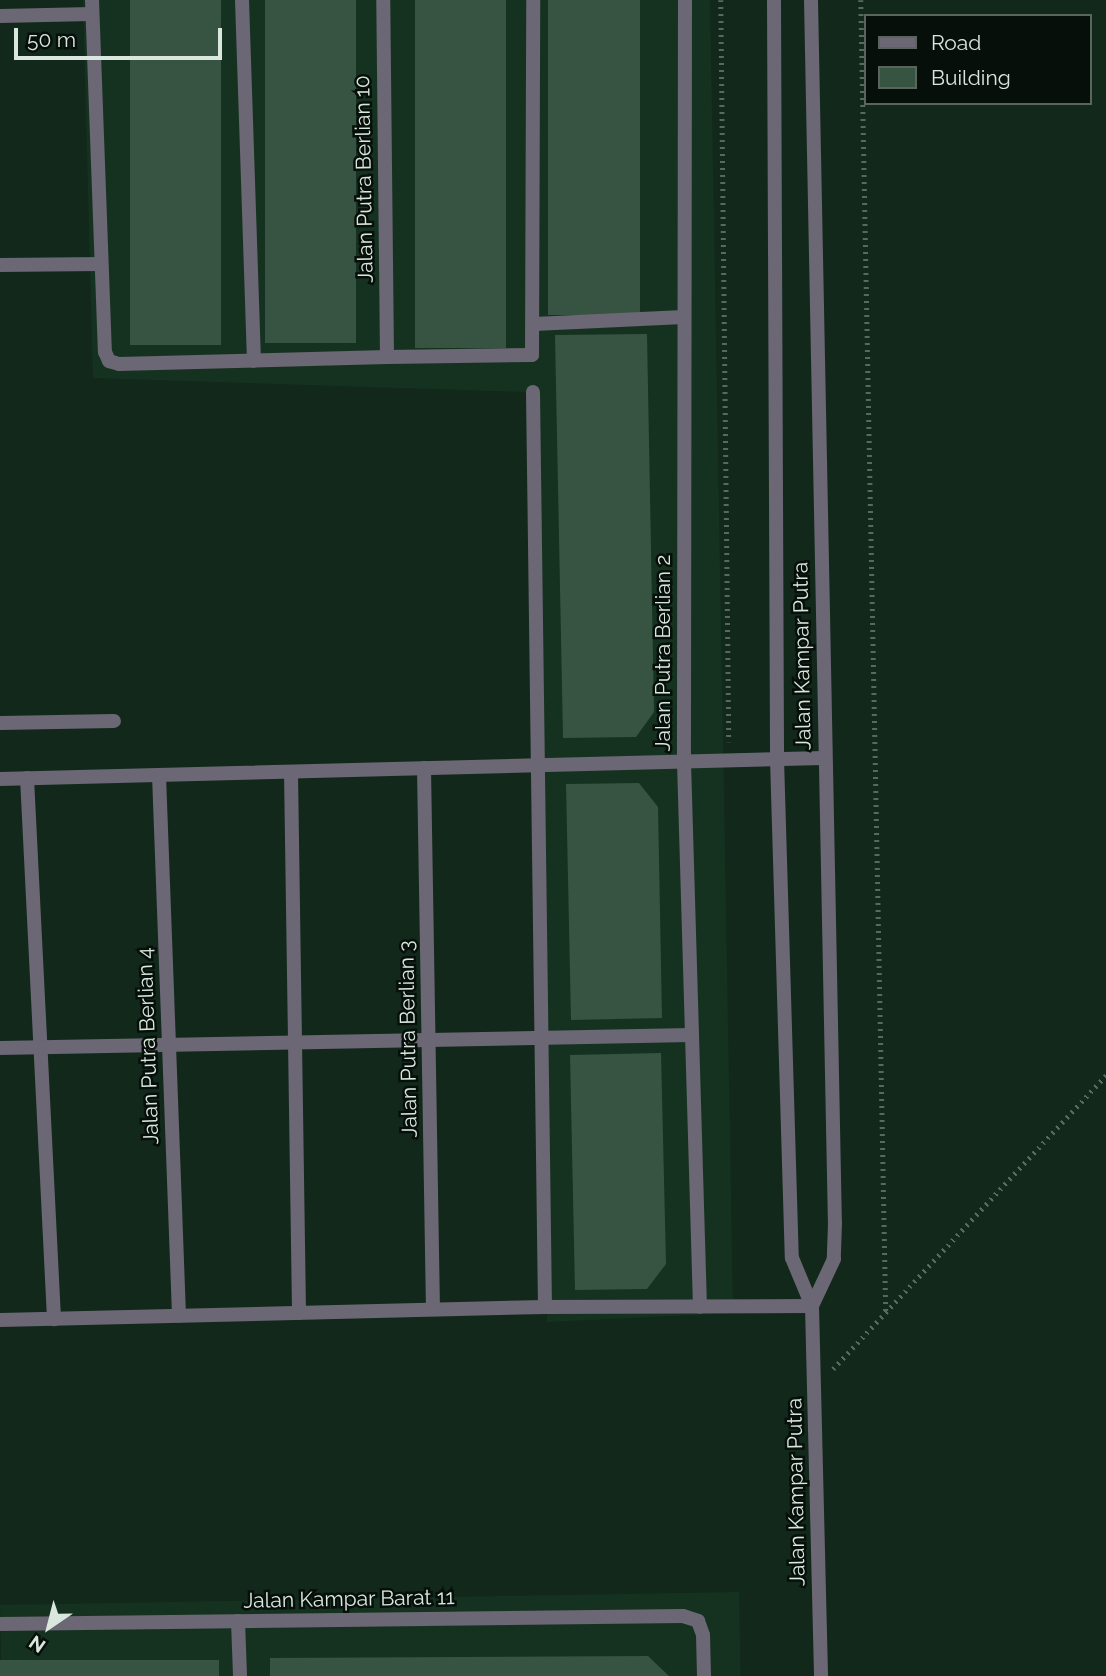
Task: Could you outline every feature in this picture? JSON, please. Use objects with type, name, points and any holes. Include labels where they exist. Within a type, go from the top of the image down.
[{"type":"street","points":[[242,0],[254,361]]},
{"type":"street","name":"Jalan Putra Berlian 10","points":[[383,0],[387,357]]},
{"type":"street","points":[[0,16],[92,7],[104,352],[109,361],[532,355],[533,0]]},
{"type":"street","name":"Jalan Putra Berlian 2","points":[[685,0],[684,762],[700,1307]]},
{"type":"street","name":"Jalan Kampar Putra","points":[[774,0],[777,759],[792,1258],[812,1306],[821,1676]]},
{"type":"street","name":"Jalan Kampar Putra","points":[[811,0],[834,1247],[834,1259],[812,1306]]},
{"type":"street","points":[[0,265],[101,264]]},
{"type":"street","points":[[534,324],[684,317]]},
{"type":"street","points":[[533,391],[545,1307]]},
{"type":"street","points":[[0,723],[114,721]]},
{"type":"street","points":[[0,779],[824,758]]},
{"type":"street","name":"Jalan Putra Berlian 3","points":[[424,768],[433,1310]]},
{"type":"street","points":[[291,772],[299,1313]]},
{"type":"street","name":"Jalan Putra Berlian 4","points":[[159,775],[179,1316]]},
{"type":"street","points":[[27,778],[54,1319]]},
{"type":"street","points":[[0,1048],[692,1035]]},
{"type":"street","points":[[0,1320],[545,1307],[812,1306]]},
{"type":"street","name":"Jalan Kampar Barat 11","points":[[0,1623],[683,1616],[698,1621],[703,1636],[704,1676]]},
{"type":"street","points":[[238,1621],[240,1676]]},
{"type":"path","points":[[721,0],[729,761]]},
{"type":"path","points":[[861,0],[886,1316]]},
{"type":"path","points":[[814,1381],[842,1364],[1106,1075]]},
{"type":"shaded area","points":[[83,0],[710,0],[733,1313],[547,1322],[526,392],[93,378]]},
{"type":"shaded area","points":[[739,1592],[740,1676],[1,1676],[0,1605]]},
{"type":"building","points":[[130,0],[221,0],[221,345],[130,345]]},
{"type":"building","points":[[265,0],[356,0],[356,343],[265,343]]},
{"type":"building","points":[[415,0],[506,0],[506,348],[415,348]]},
{"type":"building","points":[[548,0],[640,0],[640,315],[548,315]]},
{"type":"building","points":[[647,334],[654,712],[636,737],[563,738],[555,335]]},
{"type":"building","points":[[639,783],[658,807],[662,1018],[571,1020],[566,784]]},
{"type":"building","points":[[661,1053],[666,1264],[647,1289],[575,1290],[570,1055]]},
{"type":"building","points":[[648,1656],[669,1676],[270,1676],[270,1658]]},
{"type":"building","points":[[0,1660],[219,1660],[219,1676],[0,1676]]}]
